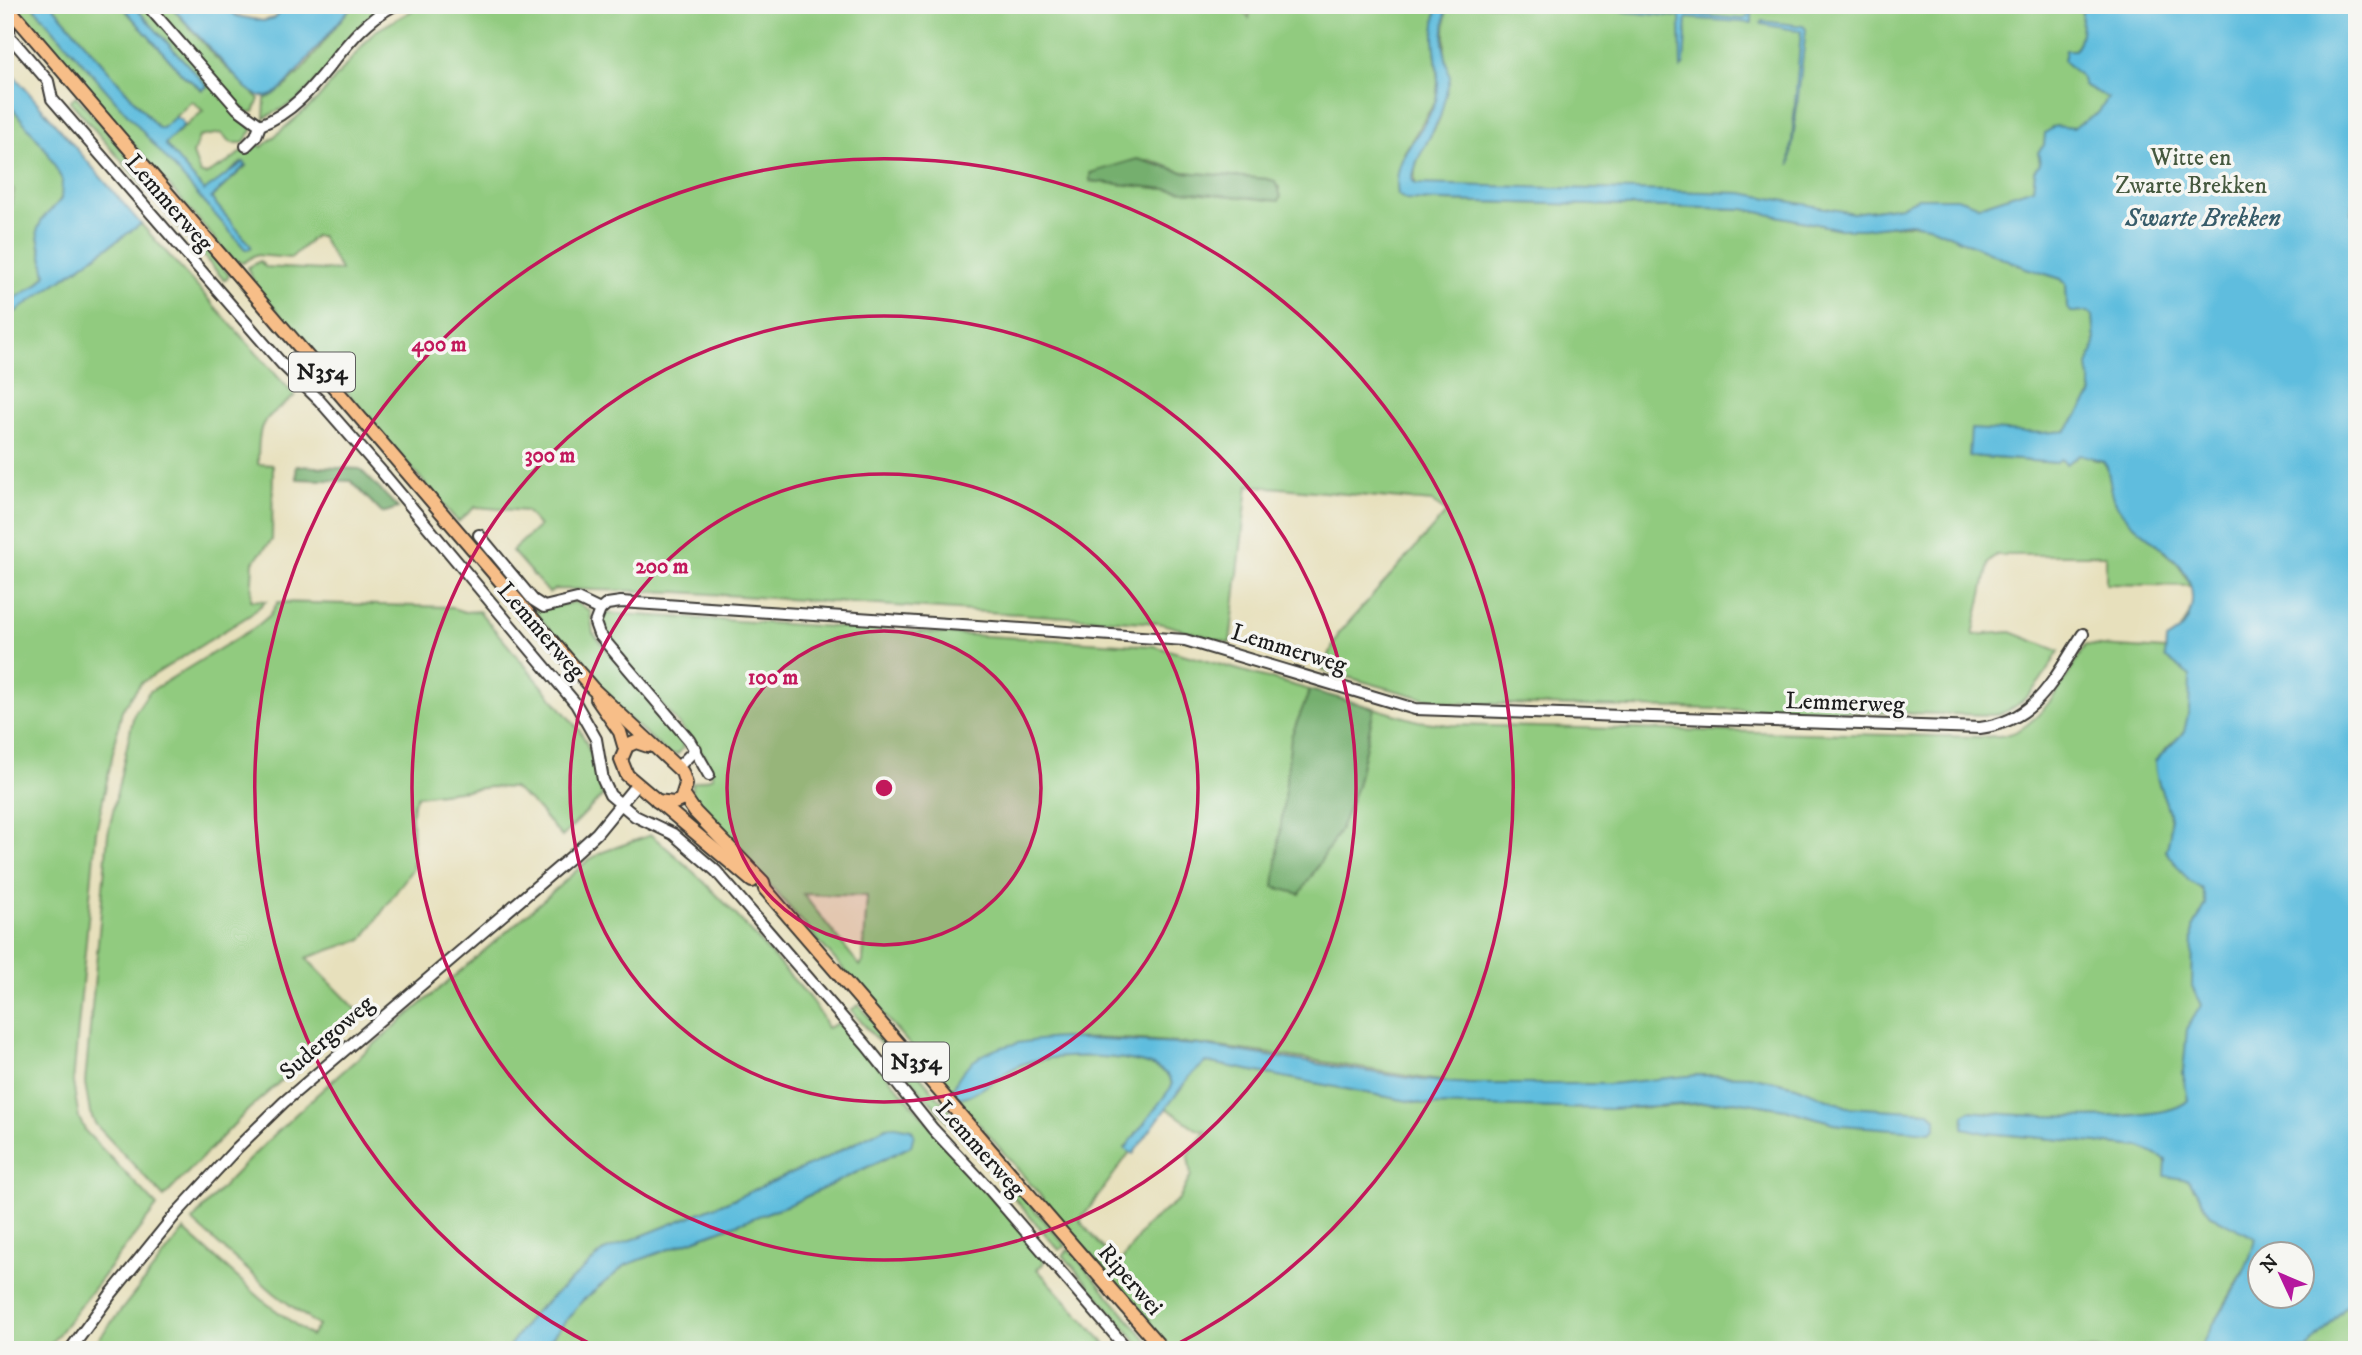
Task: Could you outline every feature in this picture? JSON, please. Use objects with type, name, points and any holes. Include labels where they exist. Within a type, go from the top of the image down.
[{"type":"main road","name":"Lemmerweg","points":[[10,10],[593,689],[652,746]]},
{"type":"main road","name":"Lemmerweg","points":[[593,689],[594,696],[620,732],[625,749]]},
{"type":"main road","points":[[625,749],[634,742],[652,746]]},
{"type":"main road","name":"N354","points":[[652,746],[678,767],[685,778],[684,796]]},
{"type":"main road","name":"N354","points":[[625,749],[623,768],[657,801]]},
{"type":"main road","name":"Lemmerweg","points":[[684,796],[695,812],[763,882],[765,889],[1066,1237]]},
{"type":"main road","points":[[657,801],[674,803],[684,796]]},
{"type":"main road","name":"Lemmerweg","points":[[657,801],[758,887],[765,889]]},
{"type":"main road","name":"Riperwei","points":[[1066,1237],[1163,1350]]},
{"type":"street","points":[[147,5],[202,71],[241,111],[260,125]]},
{"type":"street","points":[[246,146],[256,136],[260,125],[286,113],[299,103],[357,32],[395,5]]},
{"type":"street","name":"Lemmerweg","points":[[10,10],[10,37],[48,82],[52,99],[282,364],[319,400],[390,481],[576,704],[596,738],[605,787],[635,816],[673,834],[716,871],[866,1045],[933,1129],[1052,1261]]},
{"type":"street","name":"Lemmerweg","points":[[479,536],[538,605],[546,607],[581,600],[600,610],[607,604],[621,602],[1185,640],[1415,709],[1980,728],[2003,725],[2034,707],[2083,634]]},
{"type":"street","points":[[600,610],[595,623],[598,634],[696,749],[709,775]]},
{"type":"street","points":[[678,767],[696,749]]},
{"type":"street","name":"Sudergoweg","points":[[70,1350],[175,1215],[237,1148],[284,1102],[572,856],[637,784]]},
{"type":"street","name":"Riperwei","points":[[1052,1261],[1128,1350]]},
{"type":"green space","name":"Witte en Zwarte Brekken","points":[[14,5],[32,5],[248,250],[251,248],[211,198],[246,166],[242,162],[205,192],[164,144],[203,111],[192,101],[163,128],[158,128],[52,5],[121,5],[183,75],[202,90],[207,87],[133,5],[144,5],[253,129],[243,143],[232,143],[221,133],[199,137],[193,154],[200,173],[205,175],[227,163],[255,141],[262,147],[317,100],[374,32],[422,5],[1210,5],[1241,8],[1249,18],[1251,5],[1437,5],[1434,36],[1438,82],[1436,100],[1404,153],[1406,200],[1743,209],[1840,229],[1920,224],[1854,215],[1417,189],[1417,162],[1441,111],[1446,5],[2357,5],[2357,1350],[2207,1350],[2246,1267],[2246,1310],[2316,1310],[2316,1240],[2256,1240],[2259,1232],[2184,1105],[2163,1112],[2110,1118],[1970,1111],[1986,1133],[2141,1147],[2155,1152],[2189,1180],[2211,1215],[2255,1237],[2255,1240],[2246,1240],[2246,1267],[2199,1350],[1172,1350],[957,1098],[976,1092],[1019,1065],[1042,1059],[1085,1057],[1133,1060],[1167,1074],[1172,1086],[1169,1092],[1125,1148],[1130,1152],[1080,1221],[1118,1266],[1145,1227],[1180,1198],[1191,1175],[1188,1156],[1206,1131],[1198,1130],[1166,1108],[1195,1070],[1206,1062],[1429,1105],[1643,1108],[1735,1101],[1785,1109],[1841,1125],[1929,1112],[1845,1107],[1796,1086],[1737,1076],[1698,1075],[1574,1086],[1465,1084],[1272,1054],[1186,1044],[1104,1039],[1032,1043],[979,1060],[952,1093],[766,881],[698,810],[691,796],[692,783],[713,777],[706,757],[604,635],[600,625],[603,613],[1154,646],[1310,690],[1291,737],[1310,879],[1339,831],[1357,786],[1374,708],[1418,721],[1450,725],[1981,737],[2005,735],[2019,730],[2048,703],[2085,645],[2165,650],[2187,620],[2192,605],[2197,584],[2105,457],[2092,459],[2103,461],[2107,467],[2118,507],[2179,565],[2191,586],[2106,584],[2106,555],[1996,555],[1989,563],[1973,635],[2011,632],[2059,651],[2032,690],[2005,712],[1994,715],[1453,703],[1419,697],[1322,670],[1339,633],[1447,512],[1432,502],[1248,485],[1230,643],[1159,623],[678,592],[555,589],[549,593],[512,551],[539,526],[526,511],[475,507],[458,522],[258,289],[247,268],[260,261],[265,267],[341,271],[321,236],[315,236],[291,258],[255,255],[243,263],[231,258]],"holes":[[[1150,160],[1183,172],[1268,179],[1279,187],[1279,201],[1090,181]],[[2042,433],[2060,433],[2076,457],[2066,464],[2061,459],[2056,463],[1970,456]],[[2183,733],[2174,752],[2176,837],[2209,889],[2205,893],[2166,851],[2172,832],[2170,812],[2158,779],[2163,752]],[[803,894],[867,896],[863,962],[860,966]]]},
{"type":"green space","points":[[151,5],[170,5],[214,56],[259,99],[254,112],[246,112]]},
{"type":"green space","points":[[353,5],[390,5],[297,101],[264,118],[265,99],[302,70]]},
{"type":"green space","points":[[76,96],[229,275],[227,279],[224,280],[70,101]]},
{"type":"green space","points":[[5,99],[32,129],[51,156],[63,182],[63,193],[39,227],[39,243],[46,274],[37,285],[5,304],[5,231],[14,190],[5,179]]},
{"type":"green space","points":[[1137,159],[1183,172],[1268,179],[1275,182],[1281,196],[1279,201],[1090,181],[1090,173]]},
{"type":"green space","points":[[141,224],[295,396],[268,417],[259,438],[258,464],[273,465],[272,540],[253,562],[251,600],[266,601],[250,615],[141,683],[122,710],[96,832],[73,1083],[79,1118],[86,1132],[157,1206],[46,1350],[5,1350],[5,319]]},
{"type":"green space","points":[[296,466],[360,469],[398,508],[382,513],[351,481],[297,479]]},
{"type":"green space","points":[[278,602],[449,607],[465,612],[479,611],[580,731],[588,746],[603,795],[562,837],[532,803],[513,788],[491,787],[418,796],[413,803],[412,816],[413,868],[363,939],[306,958],[359,1012],[249,1109],[164,1197],[96,1125],[90,1113],[85,1083],[108,834],[134,714],[149,692],[257,626],[270,615]]},
{"type":"green space","points":[[575,602],[590,611],[593,633],[681,737],[683,748],[678,754],[669,754],[621,712],[533,610]]},
{"type":"green space","points":[[1310,690],[1374,708],[1357,786],[1339,831],[1300,894],[1274,887],[1291,737]]},
{"type":"green space","points":[[651,835],[736,915],[807,995],[827,1028],[841,1022],[1044,1257],[1043,1264],[1037,1269],[1111,1350],[542,1350],[582,1301],[626,1265],[793,1203],[911,1146],[911,1129],[886,1127],[824,1159],[736,1198],[604,1251],[535,1312],[506,1350],[90,1350],[184,1230],[266,1303],[311,1336],[318,1326],[274,1293],[192,1221],[237,1172],[334,1079],[587,861],[603,852]]},
{"type":"green space","points":[[859,1005],[1066,1246],[1059,1250],[851,1010]]},
{"type":"green space","points":[[1069,1249],[1155,1350],[1144,1350],[1063,1255]]},
{"type":"water","points":[[32,5],[52,5],[158,128],[163,128],[175,117],[182,121],[183,126],[165,144],[204,191],[244,162],[246,165],[211,198],[251,246],[250,249],[245,249]]},
{"type":"water","points":[[121,5],[133,5],[207,86],[203,90],[183,75]]},
{"type":"water","points":[[170,5],[222,5],[237,16],[263,21],[274,18],[287,5],[353,5],[288,82],[273,95],[263,96],[246,88]]},
{"type":"water","name":"Swarte Brekken","points":[[1437,5],[1446,5],[1443,44],[1450,78],[1440,117],[1417,161],[1412,179],[1415,184],[1742,193],[1853,213],[1901,206],[1918,198],[1957,198],[1977,205],[1985,204],[2033,188],[2035,171],[2040,163],[2038,152],[2044,145],[2045,133],[2055,126],[2073,128],[2098,113],[2108,98],[2084,85],[2081,77],[2064,61],[2066,50],[2075,50],[2081,31],[2082,11],[2071,5],[2357,5],[2357,194],[2351,213],[2357,212],[2357,1293],[2307,1350],[2199,1350],[2246,1267],[2246,1310],[2316,1310],[2316,1240],[2254,1240],[2211,1215],[2189,1180],[2165,1176],[2166,1160],[2141,1147],[1986,1133],[1963,1128],[1964,1115],[1970,1111],[2017,1115],[2119,1116],[2174,1108],[2188,1100],[2183,1073],[2187,1029],[2201,1005],[2192,987],[2193,928],[2206,904],[2202,889],[2189,881],[2166,851],[2170,836],[2169,813],[2156,774],[2155,761],[2184,732],[2189,710],[2190,676],[2165,657],[2166,640],[2183,628],[2190,615],[2192,591],[2187,576],[2167,552],[2129,520],[2116,504],[2103,461],[2080,454],[2066,464],[2061,459],[2057,463],[1969,456],[1971,429],[2042,433],[2066,431],[2092,395],[2088,366],[2095,343],[2093,316],[2088,312],[2070,312],[2067,308],[2066,284],[2061,279],[2026,268],[1928,226],[1910,223],[1840,229],[1743,209],[1406,200],[1398,195],[1399,168],[1429,115],[1437,95],[1434,38]]},
{"type":"water","points":[[1554,5],[1593,5],[1743,19],[1748,16],[1748,5],[1752,5],[1752,23],[1687,18],[1684,64],[1681,68],[1680,17]]},
{"type":"water","points":[[1762,21],[1803,26],[1806,29],[1790,165],[1801,31],[1761,24]]},
{"type":"water","points":[[5,65],[141,224],[5,319],[5,304],[37,285],[46,275],[37,231],[42,219],[61,200],[62,180],[47,151],[5,99]]},
{"type":"water","points":[[1064,1038],[1199,1045],[1421,1080],[1469,1084],[1610,1084],[1697,1075],[1750,1076],[1796,1086],[1847,1107],[1929,1112],[1936,1118],[1936,1127],[1931,1132],[1841,1125],[1785,1109],[1735,1101],[1611,1109],[1429,1105],[1206,1062],[1189,1077],[1133,1154],[1125,1149],[1172,1086],[1167,1074],[1153,1066],[1133,1060],[1109,1058],[1042,1059],[1019,1065],[967,1096],[957,1098],[952,1093],[959,1077],[982,1055],[1014,1044]]},
{"type":"water","points":[[886,1127],[911,1129],[914,1134],[911,1146],[793,1203],[626,1265],[582,1301],[542,1350],[506,1350],[535,1312],[604,1251],[736,1198],[824,1159]]}]
